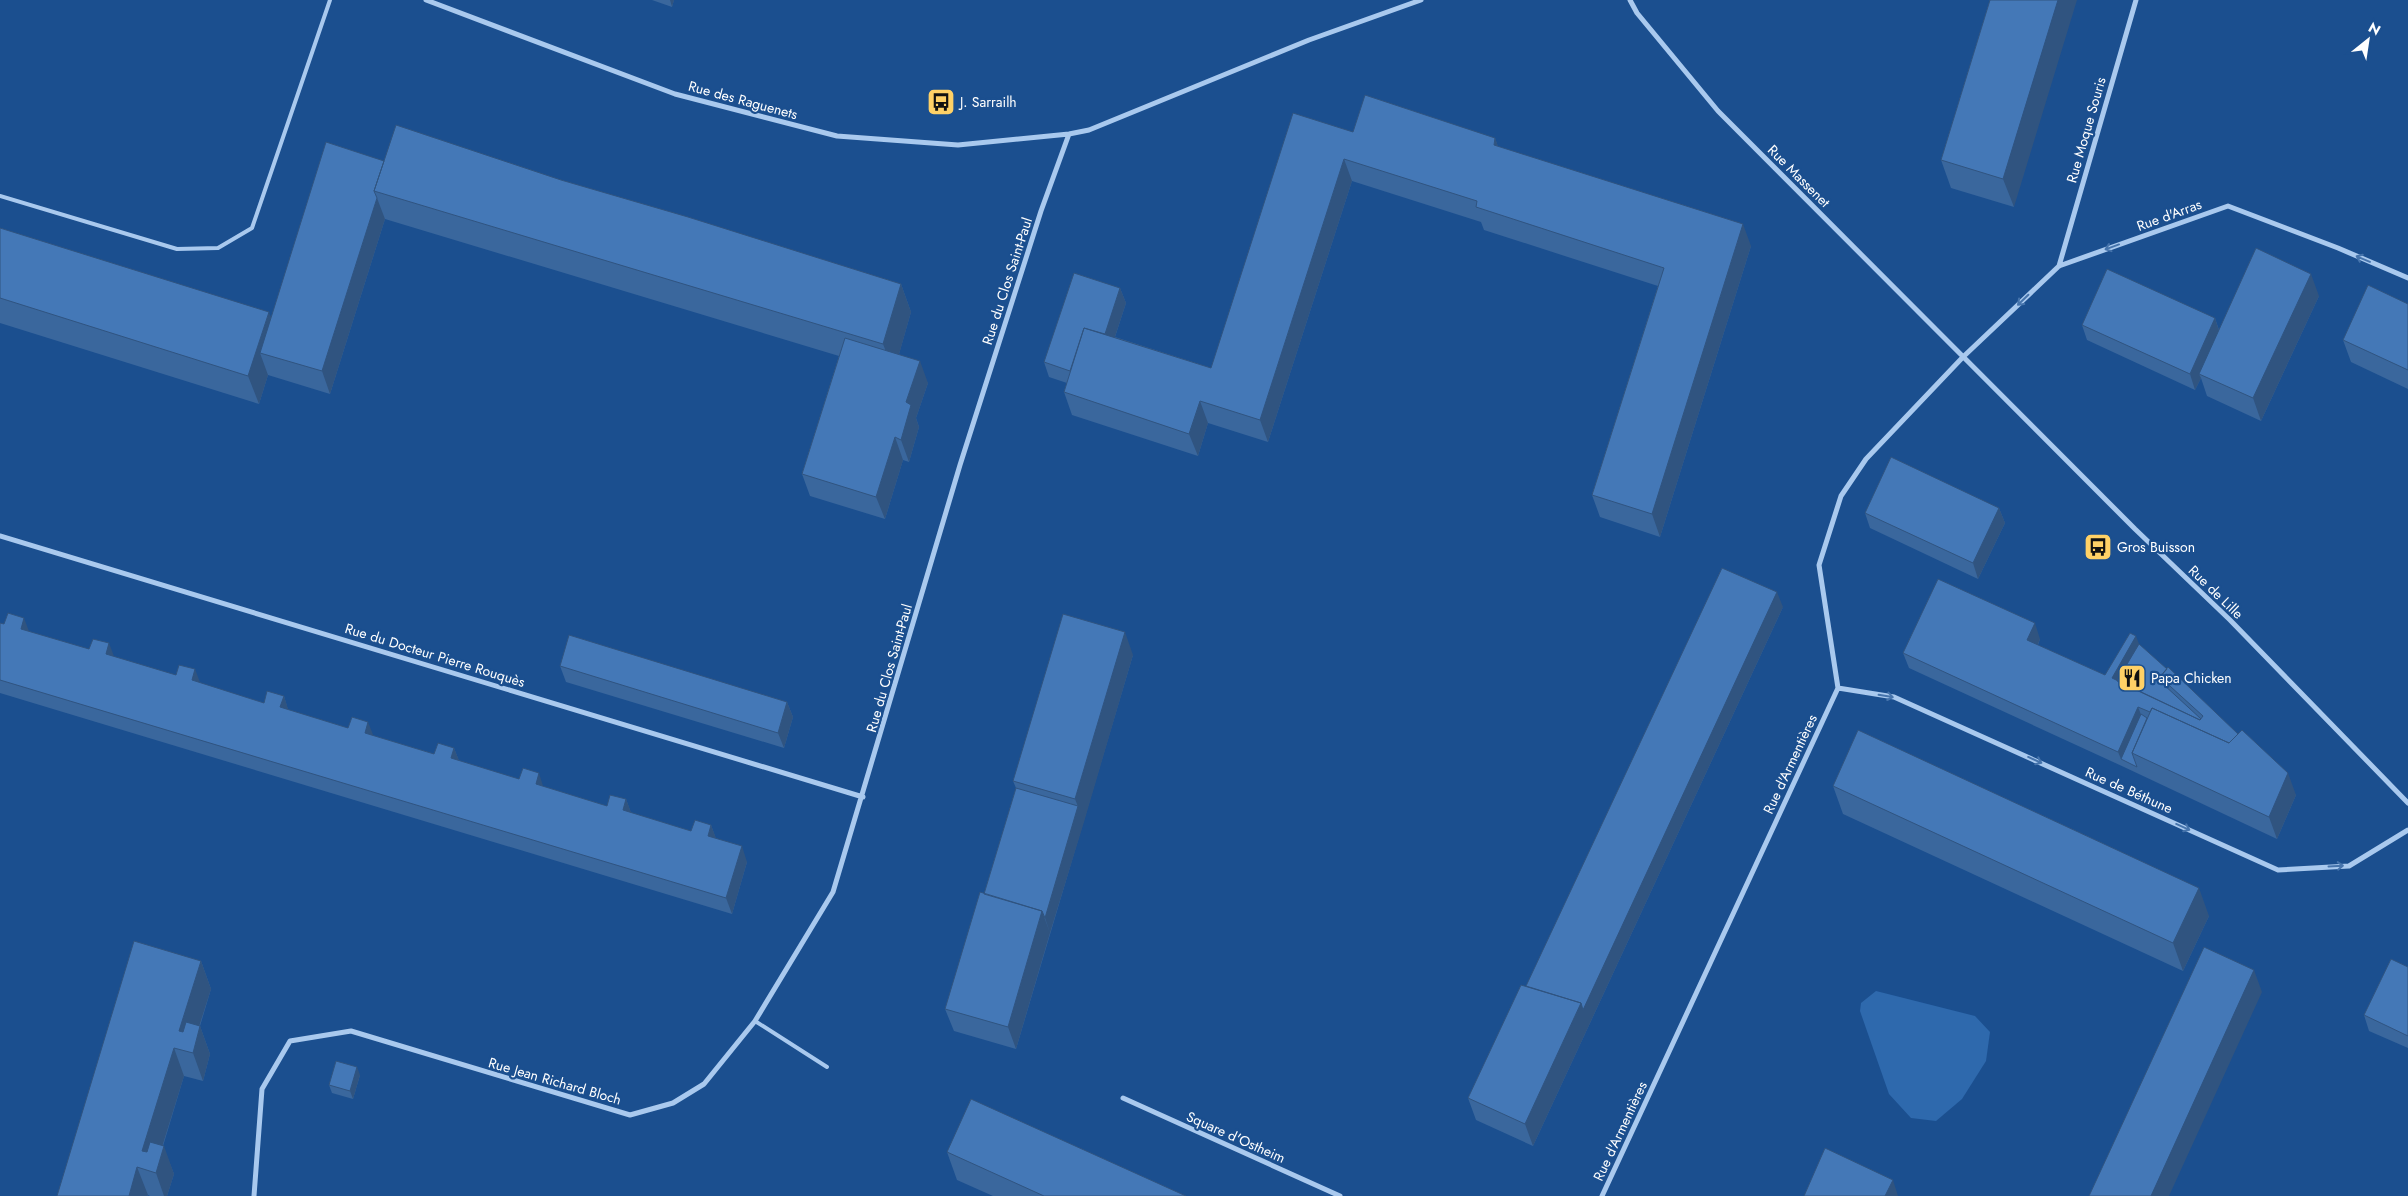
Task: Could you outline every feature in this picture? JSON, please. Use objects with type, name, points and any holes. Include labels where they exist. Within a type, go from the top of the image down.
[{"type":"street","name":"Rue des Raguenets","points":[[426,0],[674,94],[837,136],[958,145],[1069,134]]},
{"type":"street","points":[[1069,134],[1117,120],[1309,40],[1421,0]]},
{"type":"street","name":"Rue Massenet","points":[[1630,0],[1637,13],[1718,111],[1964,357]]},
{"type":"street","name":"Rue Moque Souris","points":[[2058,266],[2136,0]]},
{"type":"street","name":"Rue du Clos Saint-Paul","points":[[864,797],[960,465],[1041,211],[1069,134]]},
{"type":"street","name":"Rue d'Arras","points":[[1964,357],[2058,266],[2228,206],[2338,248],[2408,278]]},
{"type":"street","points":[[1838,688],[1819,565],[1841,496],[1866,459],[1964,357]]},
{"type":"street","name":"Rue de Lille","points":[[1964,357],[2135,529],[2230,620],[2408,803]]},
{"type":"street","name":"Rue du Docteur Pierre Rouquès","points":[[0,536],[864,797]]},
{"type":"street","name":"Rue de Béthune","points":[[1838,688],[1894,697],[2278,870],[2349,866],[2408,830]]},
{"type":"street","name":"Rue d'Armentières","points":[[1602,1196],[1838,688]]},
{"type":"street","name":"Rue Jean Richard Bloch","points":[[254,1196],[262,1089],[290,1041],[351,1031],[630,1115],[673,1103],[704,1084],[755,1021],[833,892],[864,797]]},
{"type":"street","name":"Square d'Ostheim","points":[[1123,1098],[1340,1196]]},
{"type":"lane","points":[[0,196],[177,248],[218,248],[252,228],[330,0]]},
{"type":"lane","points":[[755,1021],[827,1067]]},
{"type":"shaded area","points":[[1876,991],[1975,1016],[1990,1032],[1986,1061],[1962,1099],[1936,1121],[1911,1118],[1889,1094],[1860,1011],[1861,1003]]},
{"type":"building","points":[[1990,0],[2058,0],[2003,179],[1941,160]]},
{"type":"building","points":[[1365,95],[1495,138],[1494,145],[1743,224],[1652,514],[1592,495],[1664,268],[1476,207],[1477,201],[1344,159],[1260,420],[1200,401],[1189,434],[1064,392],[1084,328],[1211,368],[1293,113],[1353,132]]},
{"type":"building","points":[[396,125],[561,180],[688,217],[901,284],[883,344],[374,191]]},
{"type":"building","points":[[326,142],[384,161],[374,191],[377,198],[322,371],[260,353]]},
{"type":"building","points":[[0,228],[269,312],[248,376],[0,298]]},
{"type":"building","points":[[2256,248],[2311,274],[2253,398],[2199,374]]},
{"type":"building","points":[[2107,269],[2215,318],[2190,374],[2082,325]]},
{"type":"building","points":[[1074,273],[1120,288],[1105,334],[1084,328],[1070,371],[1044,362]]},
{"type":"building","points":[[2368,285],[2408,304],[2408,370],[2343,340]]},
{"type":"building","points":[[845,338],[920,361],[906,402],[911,405],[901,440],[895,437],[876,497],[802,474]]},
{"type":"building","points":[[1891,457],[1999,508],[1973,563],[1865,513]]},
{"type":"building","points":[[1722,568],[1777,592],[1583,1010],[1581,1003],[1526,986]]},
{"type":"building","points":[[1938,579],[2035,623],[2027,640],[2105,675],[2130,633],[2136,636],[2112,678],[2200,720],[2203,716],[2160,677],[2168,667],[2238,734],[2229,743],[2152,708],[2150,712],[2138,707],[2118,752],[1903,653]]},
{"type":"building","points":[[8,613],[24,618],[21,629],[89,649],[93,639],[109,643],[106,654],[176,675],[179,665],[195,669],[192,680],[264,703],[267,691],[284,696],[280,707],[348,728],[352,717],[368,722],[365,733],[434,754],[438,743],[454,748],[451,758],[519,779],[523,768],[539,773],[536,784],[607,806],[610,795],[626,799],[623,810],[691,831],[695,820],[711,825],[708,836],[742,846],[726,898],[0,680],[0,623],[4,624]]},
{"type":"building","points":[[1063,614],[1125,632],[1075,799],[1013,781]]},
{"type":"building","points":[[569,635],[787,702],[778,733],[560,666]]},
{"type":"building","points":[[2139,644],[2167,669],[2160,677],[2165,682],[2163,684],[2200,720],[2117,681]]},
{"type":"building","points":[[2152,708],[2229,743],[2242,730],[2288,773],[2269,817],[2132,753]]},
{"type":"building","points":[[2141,714],[2147,718],[2132,753],[2137,767],[2121,759]]},
{"type":"building","points":[[1858,730],[2199,888],[2173,943],[1833,786]]},
{"type":"building","points":[[1016,788],[1078,806],[1045,918],[1042,911],[984,894]]},
{"type":"building","points":[[980,892],[1042,911],[1008,1027],[945,1009]]},
{"type":"building","points":[[134,941],[201,961],[179,1031],[183,1032],[186,1022],[200,1026],[193,1053],[174,1048],[142,1151],[147,1152],[150,1142],[164,1146],[156,1173],[137,1167],[129,1196],[57,1196]]},
{"type":"building","points":[[2204,947],[2254,970],[2151,1196],[2089,1196]]},
{"type":"building","points":[[2391,959],[2408,967],[2408,1036],[2364,1015]]},
{"type":"building","points":[[1521,985],[1581,1003],[1525,1124],[1468,1098]]},
{"type":"building","points":[[336,1061],[357,1067],[350,1091],[329,1085]]},
{"type":"building","points":[[971,1099],[1186,1196],[1044,1196],[947,1152]]},
{"type":"building","points":[[1825,1148],[1893,1180],[1885,1196],[1804,1196]]},
{"type":"place","name":"J. Sarrailh","points":[[941,102]]},
{"type":"place","name":"Gros Buisson","points":[[2098,547]]},
{"type":"place","name":"Papa Chicken","points":[[2132,678]]}]
